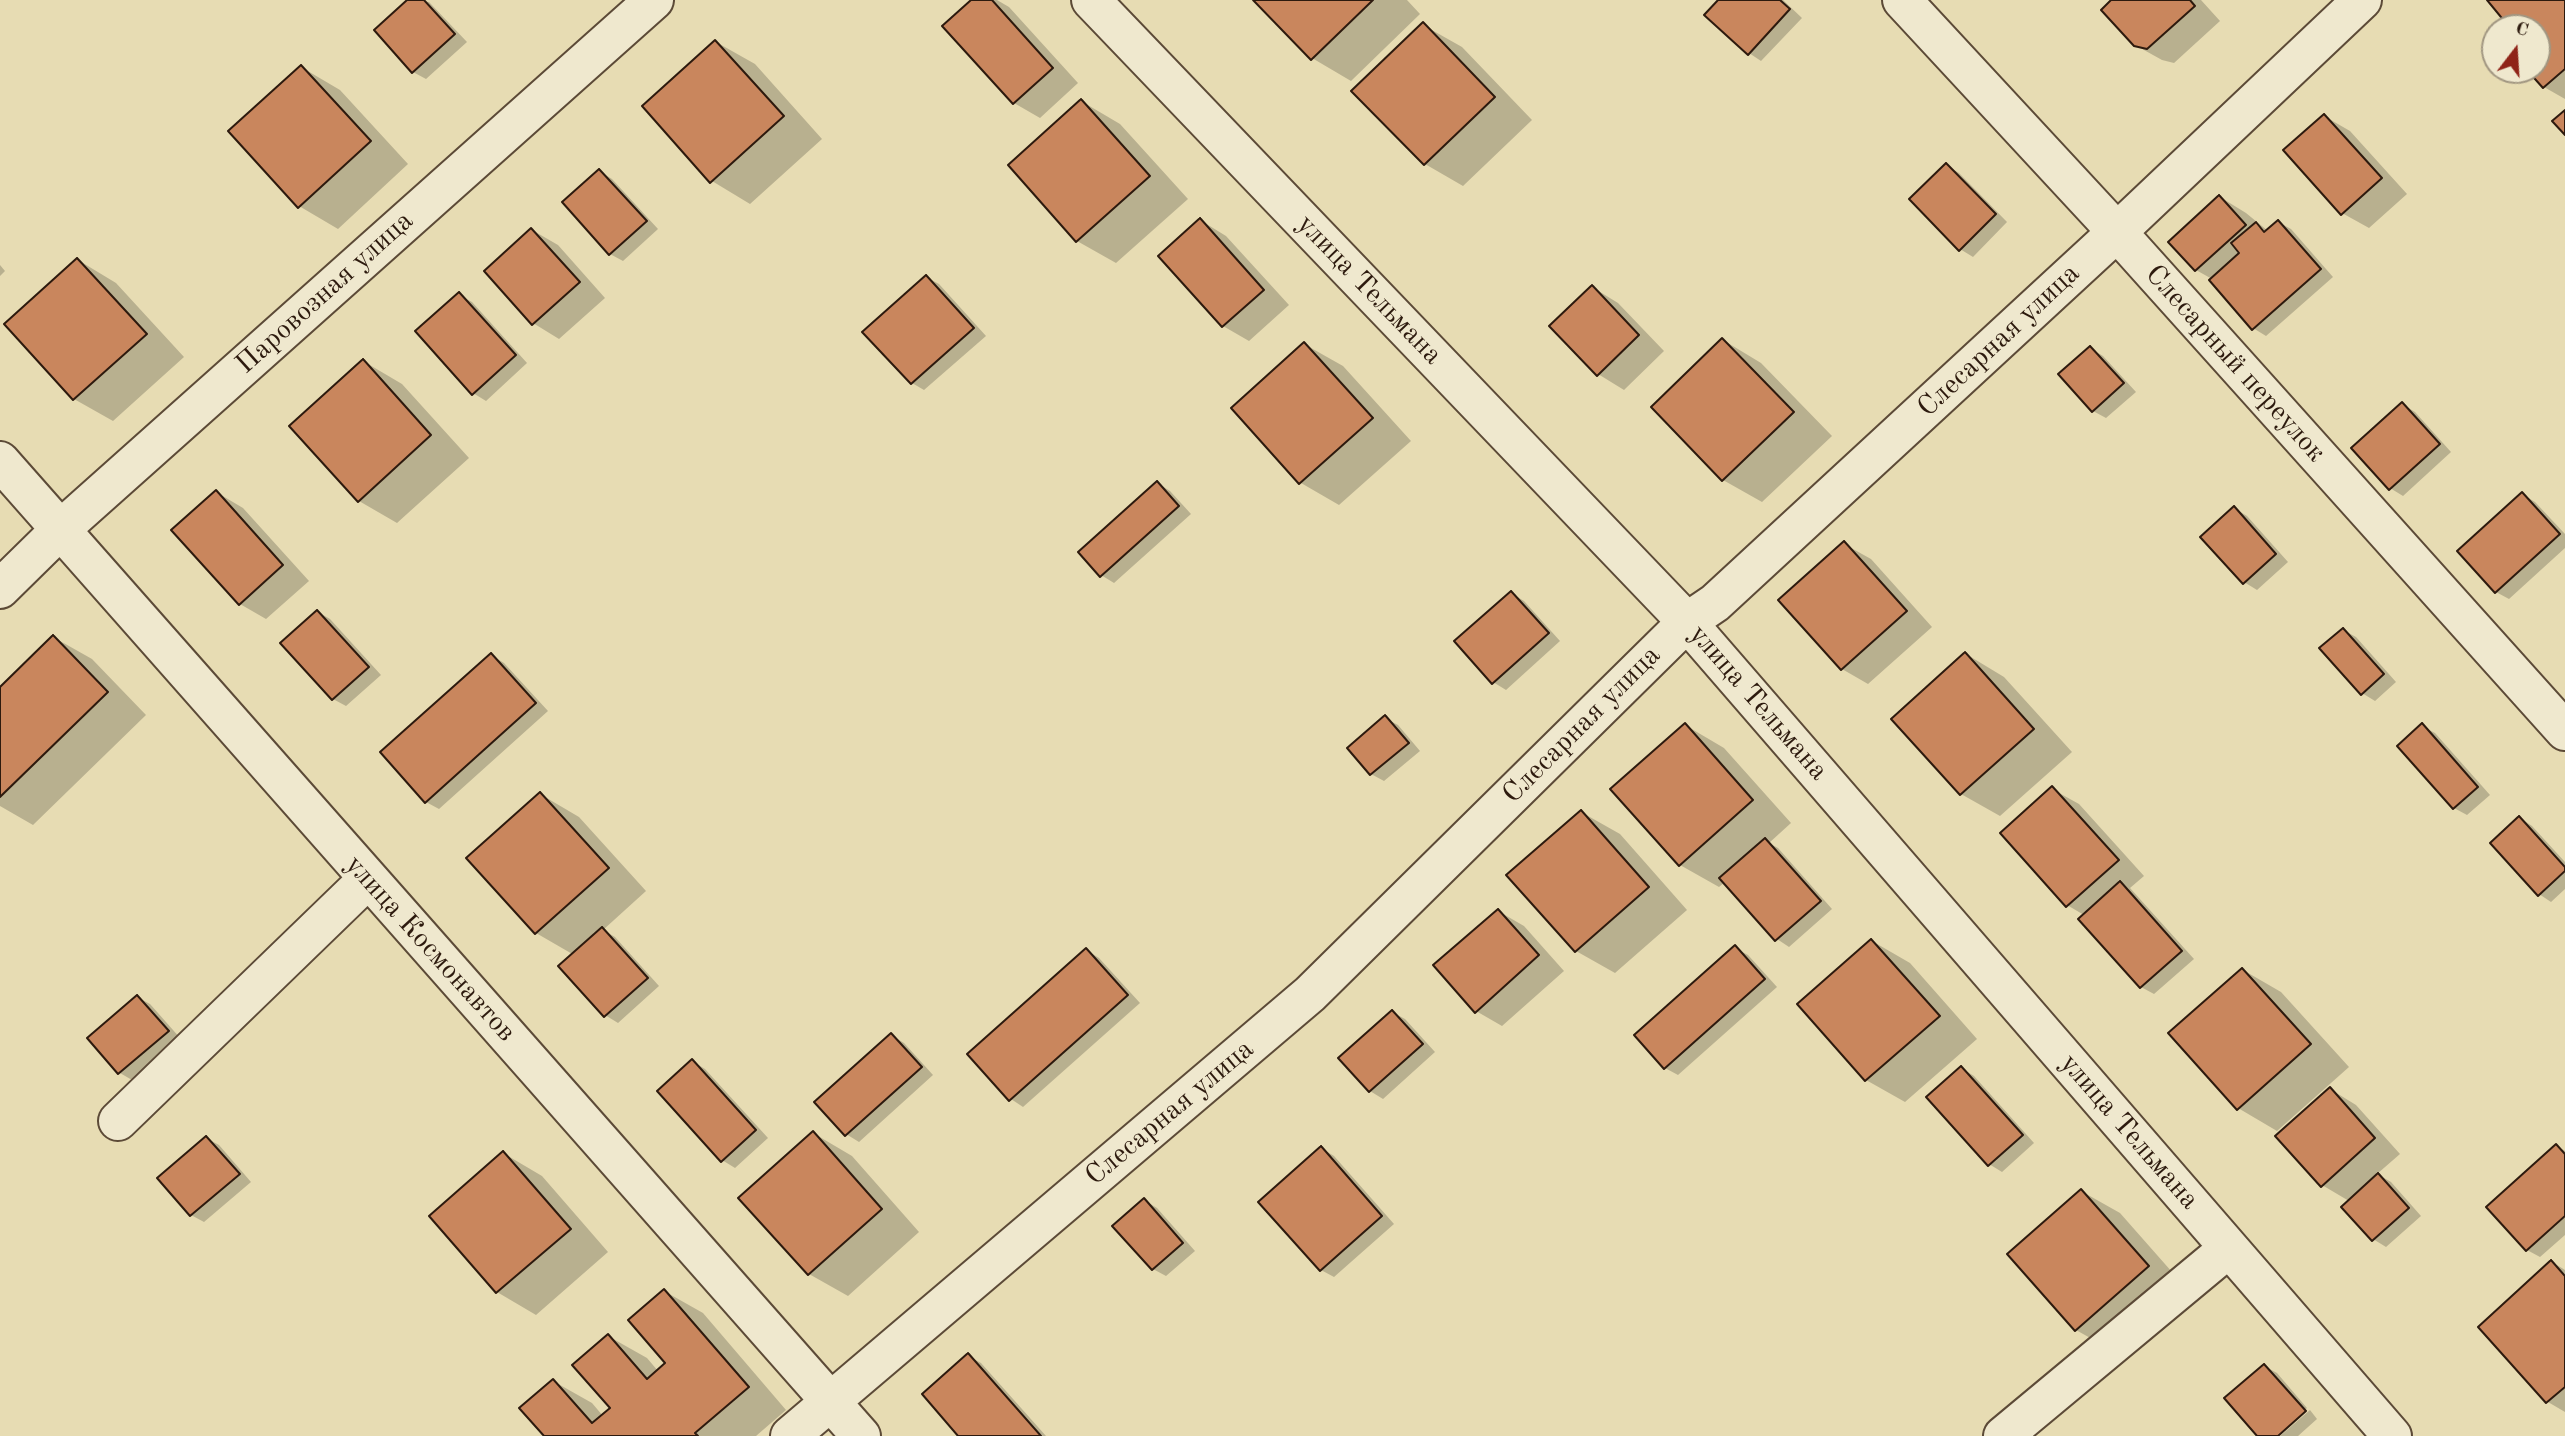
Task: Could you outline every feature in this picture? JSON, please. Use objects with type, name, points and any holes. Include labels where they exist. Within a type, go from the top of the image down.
[{"type":"street","name":"Паровозная улица","points":[[0,589],[61,529],[654,0]]},
{"type":"street","name":"улица Тельмана","points":[[1091,0],[1687,622],[2392,1436]]},
{"type":"street","name":"Слесарный переулок","points":[[1902,0],[2117,232],[2565,732]]},
{"type":"street","name":"Слесарная улица","points":[[790,1436],[1310,994],[1687,622],[1714,603],[2117,232],[2362,0]]},
{"type":"street","name":"улица Космонавтов","points":[[0,461],[861,1436]]},
{"type":"street","points":[[118,1121],[368,879]]},
{"type":"street","points":[[2003,1436],[2229,1248]]},
{"type":"building","points":[[407,0],[424,0],[455,34],[412,73],[374,30]]},
{"type":"building","points":[[971,0],[992,0],[1053,68],[1013,104],[942,26]]},
{"type":"building","points":[[1253,0],[1373,0],[1311,60]]},
{"type":"building","points":[[1718,0],[1780,0],[1790,9],[1748,55],[1704,15]]},
{"type":"building","points":[[2111,0],[2190,0],[2195,6],[2147,49],[2134,46],[2101,10]]},
{"type":"building","points":[[2487,0],[2565,0],[2565,69],[2551,81],[2551,14],[2498,14]]},
{"type":"building","points":[[1423,22],[1495,97],[1424,165],[1351,91]]},
{"type":"building","points":[[715,40],[784,116],[710,183],[642,106]]},
{"type":"building","points":[[301,65],[371,141],[298,208],[228,131]]},
{"type":"building","points":[[1081,99],[1150,176],[1076,242],[1008,165]]},
{"type":"building","points":[[2565,110],[2565,135],[2552,121]]},
{"type":"building","points":[[2324,114],[2382,178],[2341,215],[2283,150]]},
{"type":"building","points":[[1946,163],[1996,214],[1959,251],[1909,199]]},
{"type":"building","points":[[599,169],[647,221],[609,255],[562,202]]},
{"type":"building","points":[[2219,195],[2246,225],[2195,271],[2168,242]]},
{"type":"building","points":[[1200,218],[1264,290],[1222,327],[1158,256]]},
{"type":"building","points":[[2278,220],[2321,269],[2252,330],[2209,280],[2239,253],[2231,243],[2256,222],[2264,232]]},
{"type":"building","points":[[531,228],[580,282],[532,325],[484,271]]},
{"type":"building","points":[[77,258],[147,334],[73,400],[4,324]]},
{"type":"building","points":[[926,275],[974,328],[911,384],[862,332]]},
{"type":"building","points":[[1592,285],[1639,335],[1597,376],[1549,326]]},
{"type":"building","points":[[459,292],[516,355],[472,395],[415,331]]},
{"type":"building","points":[[1722,338],[1794,412],[1722,481],[1651,407]]},
{"type":"building","points":[[1304,342],[1373,418],[1299,484],[1231,408]]},
{"type":"building","points":[[2090,346],[2124,383],[2092,412],[2058,374]]},
{"type":"building","points":[[363,359],[431,435],[358,502],[289,426]]},
{"type":"building","points":[[2402,402],[2440,444],[2389,490],[2351,448]]},
{"type":"building","points":[[1157,481],[1179,506],[1100,577],[1078,552]]},
{"type":"building","points":[[216,490],[283,565],[239,605],[171,530]]},
{"type":"building","points":[[2522,492],[2560,534],[2495,593],[2457,551]]},
{"type":"building","points":[[2234,506],[2276,554],[2243,584],[2200,537]]},
{"type":"building","points":[[1844,541],[1907,611],[1841,670],[1778,600]]},
{"type":"building","points":[[1511,591],[1549,633],[1492,684],[1454,641]]},
{"type":"building","points":[[317,610],[369,667],[332,700],[280,643]]},
{"type":"building","points":[[2343,628],[2384,674],[2361,695],[2319,648]]},
{"type":"building","points":[[53,635],[108,692],[0,797],[0,687]]},
{"type":"building","points":[[1965,652],[2034,729],[1960,795],[1891,719]]},
{"type":"building","points":[[491,653],[536,703],[425,803],[380,752]]},
{"type":"building","points":[[1385,715],[1409,743],[1370,775],[1347,748]]},
{"type":"building","points":[[1685,723],[1753,800],[1679,866],[1610,789]]},
{"type":"building","points":[[2422,723],[2478,787],[2453,809],[2397,746]]},
{"type":"building","points":[[2052,786],[2119,860],[2066,907],[2000,833]]},
{"type":"building","points":[[540,792],[609,868],[535,934],[466,858]]},
{"type":"building","points":[[1581,810],[1649,887],[1575,952],[1506,875]]},
{"type":"building","points":[[2519,816],[2565,867],[2565,871],[2538,896],[2490,843]]},
{"type":"building","points":[[1765,838],[1821,901],[1775,941],[1719,878]]},
{"type":"building","points":[[2120,881],[2182,951],[2140,988],[2078,919]]},
{"type":"building","points":[[1498,909],[1539,955],[1475,1013],[1433,965]]},
{"type":"building","points":[[602,927],[648,978],[604,1017],[558,966]]},
{"type":"building","points":[[1871,939],[1940,1016],[1865,1081],[1797,1004]]},
{"type":"building","points":[[1735,945],[1765,979],[1664,1069],[1634,1035]]},
{"type":"building","points":[[1086,948],[1128,995],[1009,1101],[967,1054]]},
{"type":"building","points":[[2242,968],[2311,1044],[2237,1110],[2168,1033]]},
{"type":"building","points":[[137,995],[169,1031],[118,1074],[87,1038]]},
{"type":"building","points":[[1392,1010],[1423,1044],[1369,1092],[1338,1058]]},
{"type":"building","points":[[891,1033],[922,1067],[845,1136],[814,1102]]},
{"type":"building","points":[[692,1059],[756,1130],[721,1162],[657,1091]]},
{"type":"building","points":[[1961,1066],[2023,1135],[1988,1166],[1926,1097]]},
{"type":"building","points":[[2330,1087],[2375,1138],[2321,1187],[2275,1136]]},
{"type":"building","points":[[813,1131],[882,1209],[808,1275],[738,1198]]},
{"type":"building","points":[[206,1136],[240,1174],[190,1216],[157,1178]]},
{"type":"building","points":[[2556,1144],[2565,1154],[2565,1216],[2526,1251],[2486,1207]]},
{"type":"building","points":[[1321,1146],[1382,1216],[1320,1271],[1258,1202]]},
{"type":"building","points":[[503,1151],[571,1229],[496,1293],[429,1216]]},
{"type":"building","points":[[2378,1173],[2409,1208],[2372,1241],[2341,1207]]},
{"type":"building","points":[[2081,1189],[2149,1266],[2075,1331],[2007,1254]]},
{"type":"building","points":[[1144,1198],[1183,1243],[1152,1270],[1112,1226]]},
{"type":"building","points":[[2551,1260],[2565,1276],[2565,1387],[2546,1403],[2478,1327]]},
{"type":"building","points":[[664,1289],[749,1387],[695,1433],[698,1436],[544,1436],[519,1408],[553,1379],[592,1423],[610,1408],[572,1365],[608,1334],[647,1379],[665,1363],[628,1320]]},
{"type":"building","points":[[968,1353],[1041,1436],[958,1436],[922,1394]]},
{"type":"building","points":[[2264,1364],[2306,1411],[2278,1436],[2257,1436],[2224,1398]]}]
